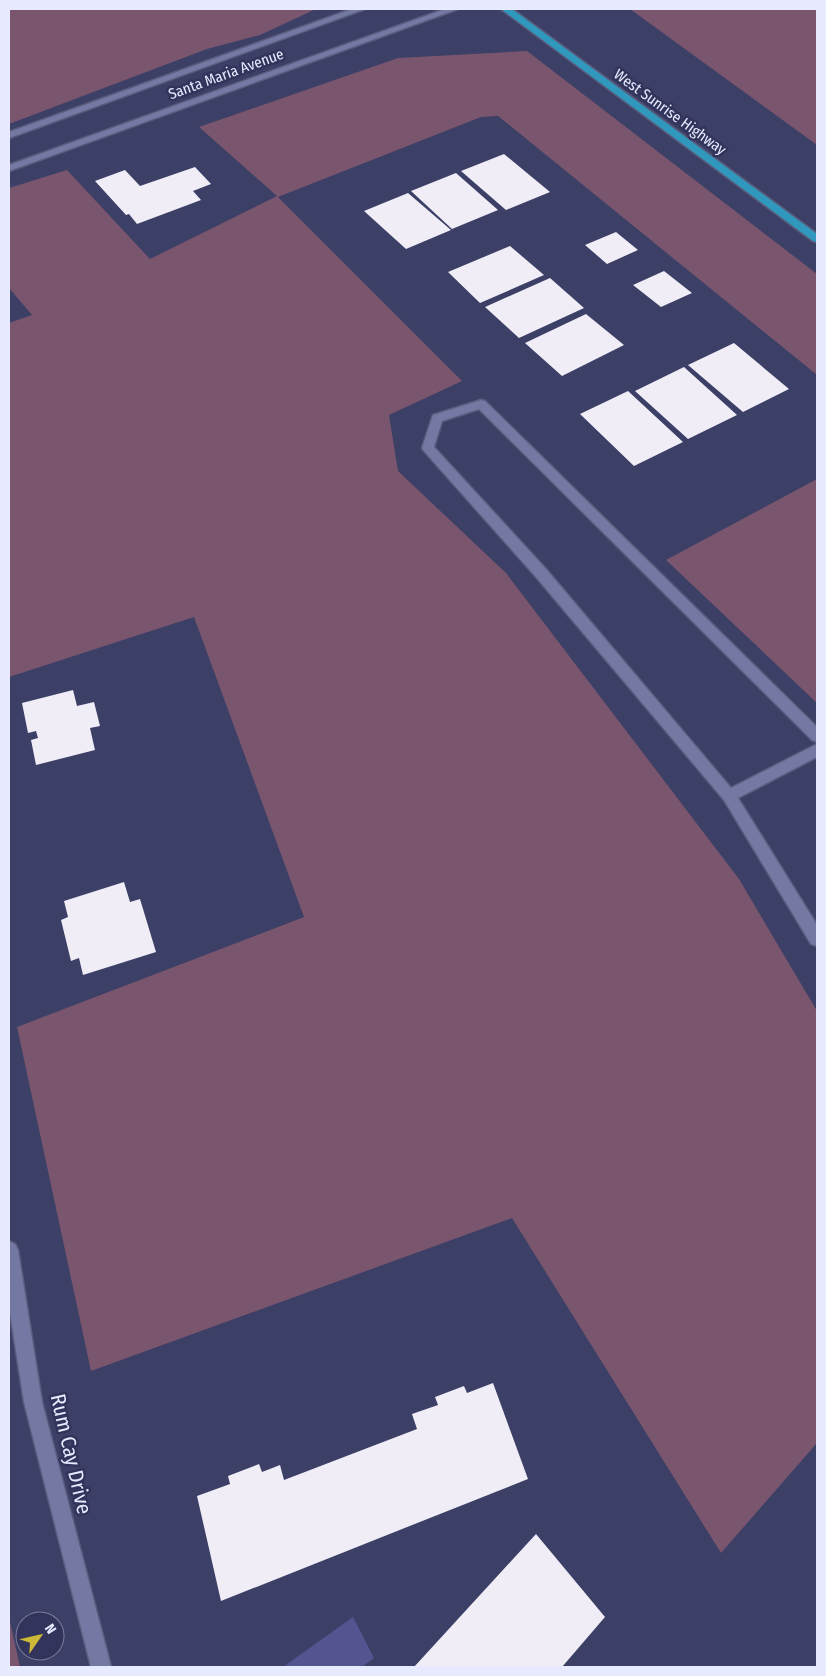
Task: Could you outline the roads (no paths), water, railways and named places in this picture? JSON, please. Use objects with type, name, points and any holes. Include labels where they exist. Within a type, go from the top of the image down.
[{"type":"main road","name":"West Sunrise Highway","points":[[506,9],[817,239]]},
{"type":"street","name":"Santa Maria Avenue","points":[[9,136],[360,9]]},
{"type":"street","name":"Santa Maria Avenue","points":[[9,168],[453,9]]},
{"type":"street","points":[[817,736],[481,404],[436,418],[428,448],[541,573],[729,796],[817,940]]},
{"type":"street","points":[[729,796],[817,750]]},
{"type":"street","name":"Rum Cay Drive","points":[[9,1250],[33,1402],[101,1667]]},
{"type":"water","points":[[353,1617],[374,1658],[362,1667],[283,1667]]}]
